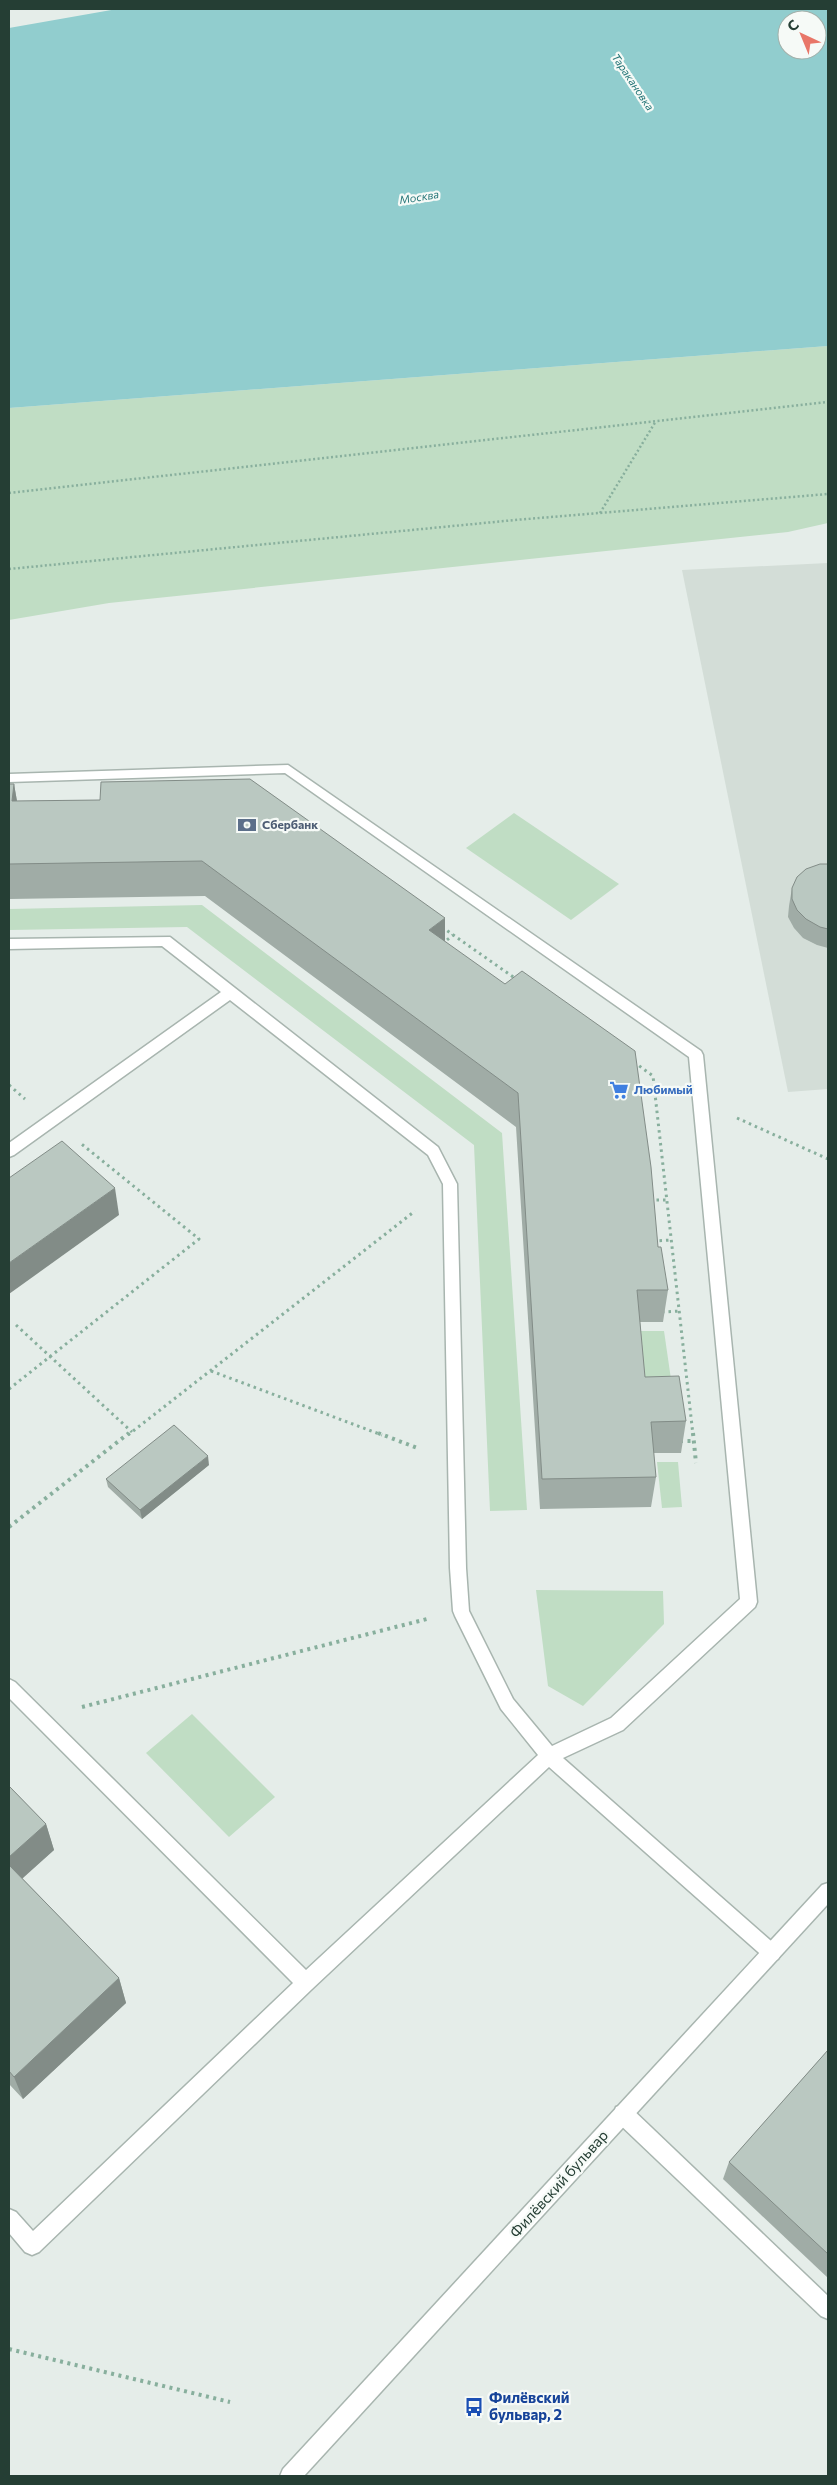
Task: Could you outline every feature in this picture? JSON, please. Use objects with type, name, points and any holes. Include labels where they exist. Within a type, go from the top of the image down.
[{"type":"street","points":[[9,778],[288,769],[696,1055],[749,1602],[617,1724],[549,1756],[306,1983],[32,2245],[9,2219]]},
{"type":"street","points":[[9,944],[165,941],[433,1151],[450,1184],[455,1462],[458,1568],[462,1611],[507,1704],[549,1756],[772,1953]]},
{"type":"street","points":[[9,1151],[231,992]]},
{"type":"street","points":[[9,1687],[306,1983]]},
{"type":"street","name":"Филёвский бульвар","points":[[290,2476],[828,1892]]},
{"type":"street","points":[[623,2114],[828,2309]]},
{"type":"path","points":[[9,493],[828,402]]},
{"type":"path","points":[[599,513],[656,421]]},
{"type":"path","points":[[9,569],[599,513],[828,494]]},
{"type":"path","points":[[438,924],[523,984]]},
{"type":"path","points":[[438,947],[453,935]]},
{"type":"path","points":[[632,1061],[653,1076],[697,1469]]},
{"type":"path","points":[[9,1085],[199,1239],[9,1389]]},
{"type":"path","points":[[700,1100],[796,1146],[828,1159]]},
{"type":"path","points":[[9,1527],[450,1184]]},
{"type":"path","points":[[647,1200],[667,1200]]},
{"type":"path","points":[[644,1241],[671,1240]]},
{"type":"path","points":[[662,1312],[680,1311]]},
{"type":"path","points":[[16,1325],[132,1432]]},
{"type":"path","points":[[210,1371],[455,1462]]},
{"type":"path","points":[[679,1441],[694,1441]]},
{"type":"path","points":[[40,1718],[462,1611]]},
{"type":"path","points":[[9,2349],[230,2402]]},
{"type":"shaded area","points":[[828,563],[828,1089],[788,1092],[682,570]]},
{"type":"green space","points":[[828,346],[828,523],[788,532],[109,603],[9,620],[9,408]]},
{"type":"green space","points":[[514,813],[619,884],[571,920],[466,848]]},
{"type":"green space","points":[[202,905],[502,1133],[527,1510],[490,1511],[474,1145],[187,927],[9,930],[9,909]]},
{"type":"green space","points":[[641,1331],[664,1331],[674,1400],[647,1401]]},
{"type":"green space","points":[[657,1462],[678,1462],[682,1507],[662,1508]]},
{"type":"green space","points":[[536,1590],[663,1591],[664,1624],[583,1706],[548,1686]]},
{"type":"green space","points":[[192,1714],[275,1797],[229,1837],[146,1753]]},
{"type":"water","points":[[117,9],[828,9],[828,346],[9,408],[9,28]]},
{"type":"building","points":[[250,779],[445,918],[429,930],[505,984],[522,971],[635,1051],[651,1167],[658,1247],[661,1247],[668,1290],[637,1290],[645,1377],[679,1376],[686,1421],[651,1422],[656,1477],[542,1479],[518,1093],[202,861],[9,864],[9,784],[14,784],[12,801],[100,800],[101,782]]},
{"type":"building","points":[[820,864],[828,864],[828,929],[806,919],[797,910],[792,899],[792,888],[797,877],[806,869]]},
{"type":"building","points":[[62,1141],[115,1188],[9,1263],[9,1178]]},
{"type":"building","points":[[174,1425],[208,1456],[140,1510],[106,1479]]},
{"type":"building","points":[[9,1786],[46,1824],[9,1857]]},
{"type":"building","points":[[9,1865],[119,1978],[14,2077],[9,2071]]},
{"type":"building","points":[[828,2050],[828,2254],[729,2162]]},
{"type":"place","name":"Сбербанк","points":[[247,825]]},
{"type":"place","name":"Любимый","points":[[619,1090]]},
{"type":"place","name":"Филёвский бульвар, 2","points":[[474,2407]]},
{"type":"water label","name":"Таракановка","points":[[633,82]]},
{"type":"water label","name":"Москва","points":[[419,197]]}]
